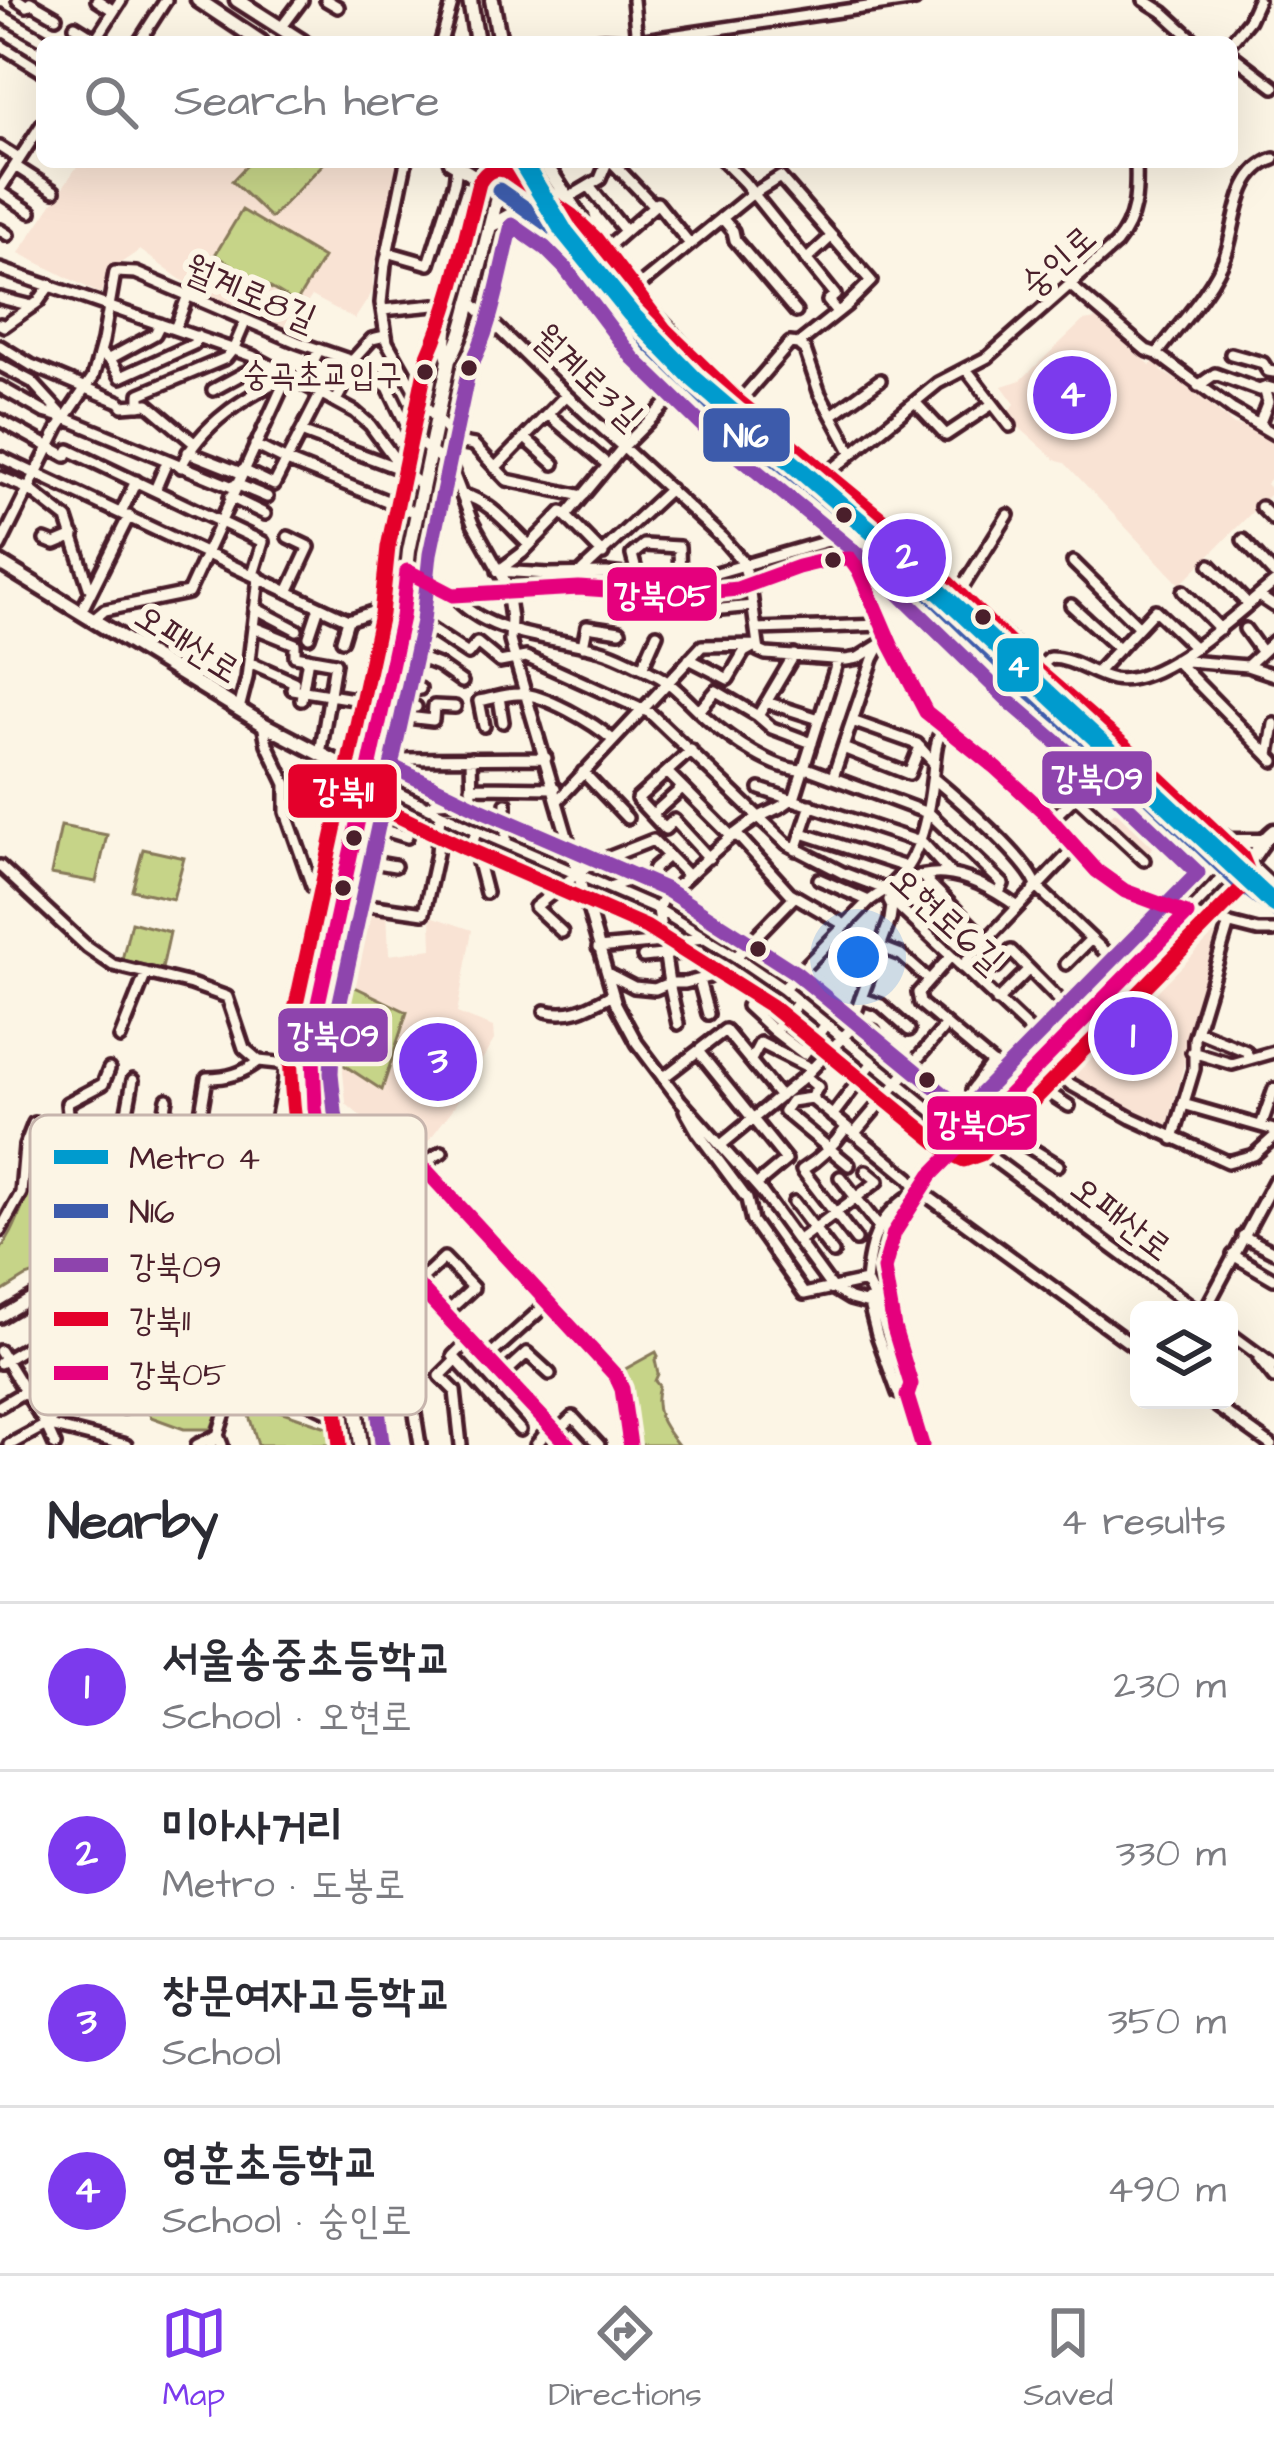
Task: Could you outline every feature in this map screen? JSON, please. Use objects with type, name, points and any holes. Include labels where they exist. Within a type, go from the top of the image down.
[{"type":"main road","points":[[198,0],[252,36]]},
{"type":"main road","points":[[237,0],[294,36]]},
{"type":"main road","points":[[470,0],[476,36]]},
{"type":"main road","points":[[493,0],[499,36]]},
{"type":"main road","points":[[460,168],[559,232],[650,344],[724,417],[874,540],[1030,692],[1274,910]]},
{"type":"main road","points":[[310,1115],[312,1031],[402,617],[406,571],[448,360],[446,330],[482,168]]},
{"type":"main road","points":[[448,360],[456,349],[492,225],[501,168]]},
{"type":"main road","points":[[508,168],[549,193],[604,250],[633,291],[698,364],[738,403],[901,537],[1274,889]]},
{"type":"main road","points":[[548,168],[591,236]]},
{"type":"main road","points":[[492,225],[518,211],[581,254]]},
{"type":"main road","name":"오패산로","points":[[0,563],[263,724],[367,778]]},
{"type":"main road","points":[[1030,692],[1091,753],[1098,770],[1091,782]]},
{"type":"main road","points":[[1213,831],[1229,841],[1261,841],[1274,832]]},
{"type":"main road","points":[[1253,871],[1250,860],[1261,841]]},
{"type":"main road","points":[[358,1415],[362,1445]]},
{"type":"street","points":[[9,0],[0,14],[36,36]]},
{"type":"street","points":[[18,0],[27,6],[40,2],[56,16]]},
{"type":"street","points":[[97,0],[114,11]]},
{"type":"street","points":[[97,36],[122,0]]},
{"type":"street","points":[[143,36],[166,0]]},
{"type":"street","points":[[281,28],[302,0]]},
{"type":"street","points":[[326,0],[338,8]]},
{"type":"street","points":[[443,36],[453,0]]},
{"type":"street","points":[[633,0],[637,36]]},
{"type":"street","points":[[668,36],[915,0]]},
{"type":"street","points":[[1144,0],[1189,36]]},
{"type":"street","points":[[1236,36],[1258,0]]},
{"type":"street","points":[[76,26],[93,36]]},
{"type":"street","points":[[0,45],[36,67]]},
{"type":"street","points":[[1238,60],[1274,87]]},
{"type":"street","points":[[32,212],[1,186],[36,143]]},
{"type":"street","points":[[0,147],[54,190]]},
{"type":"street","points":[[1156,354],[1225,259],[1239,198],[1259,165],[1274,159]]},
{"type":"street","points":[[405,168],[387,253],[382,310],[385,336],[401,368],[420,400],[457,442],[474,445],[507,480],[583,496]]},
{"type":"street","points":[[387,253],[429,264],[455,182],[454,168]]},
{"type":"street","points":[[568,198],[599,179],[605,168]]},
{"type":"street","points":[[615,168],[654,206]]},
{"type":"street","points":[[729,168],[835,295],[828,301],[837,312]]},
{"type":"street","name":"숭인로","points":[[827,474],[938,382],[988,357],[1125,233],[1136,210],[1136,168]]},
{"type":"street","points":[[633,291],[780,177],[871,280],[798,344]]},
{"type":"street","points":[[589,187],[625,231]]},
{"type":"street","points":[[604,250],[657,203],[690,244]]},
{"type":"street","points":[[722,218],[734,231],[734,240],[796,312]]},
{"type":"street","points":[[806,260],[832,236]]},
{"type":"street","points":[[0,269],[258,359],[370,425],[403,470],[422,486]]},
{"type":"street","name":"월계로8길","points":[[107,306],[115,272],[136,273],[354,362],[388,387],[412,437],[451,467],[463,494]]},
{"type":"street","points":[[1,327],[32,306],[50,285]]},
{"type":"street","points":[[1070,285],[1146,350],[1274,434]]},
{"type":"street","points":[[175,328],[188,295]]},
{"type":"street","points":[[0,298],[32,306]]},
{"type":"street","name":"월계로3길","points":[[470,302],[722,538],[743,565],[758,645]]},
{"type":"street","points":[[382,310],[435,305]]},
{"type":"street","points":[[0,546],[49,447],[104,356],[107,306]]},
{"type":"street","points":[[140,405],[140,394],[226,358],[246,320]]},
{"type":"street","points":[[104,356],[155,334],[160,324]]},
{"type":"street","points":[[104,356],[121,377],[194,344],[197,336]]},
{"type":"street","points":[[336,401],[354,362],[372,339],[385,336]]},
{"type":"street","points":[[738,403],[790,343],[798,344],[806,350],[820,394],[852,453]]},
{"type":"street","points":[[0,346],[123,406],[148,404],[265,514]]},
{"type":"street","points":[[302,383],[319,350]]},
{"type":"street","points":[[1231,354],[1262,363],[1274,372]]},
{"type":"street","points":[[213,390],[250,370],[258,359]]},
{"type":"street","points":[[0,365],[32,382],[65,418]]},
{"type":"street","points":[[388,387],[401,368]]},
{"type":"street","points":[[966,368],[1010,426]]},
{"type":"street","points":[[1198,386],[1215,374],[1259,390],[1269,388],[1259,425]]},
{"type":"street","points":[[87,616],[188,593],[288,375]]},
{"type":"street","points":[[181,467],[191,447],[221,415],[288,375]]},
{"type":"street","points":[[832,416],[880,380]]},
{"type":"street","points":[[566,515],[624,446],[688,382]]},
{"type":"street","points":[[2,391],[167,462],[267,497]]},
{"type":"street","points":[[237,483],[274,485],[321,393]]},
{"type":"street","points":[[495,468],[566,395]]},
{"type":"street","points":[[915,402],[946,435],[991,405]]},
{"type":"street","points":[[548,414],[608,465]]},
{"type":"street","points":[[0,420],[66,456],[69,450],[263,542],[239,709]]},
{"type":"street","points":[[302,432],[403,470]]},
{"type":"street","points":[[525,438],[554,464]]},
{"type":"street","points":[[255,445],[417,513]]},
{"type":"street","points":[[0,457],[348,620],[372,612],[402,617]]},
{"type":"street","points":[[154,490],[167,462]]},
{"type":"street","points":[[0,494],[4,479]]},
{"type":"street","name":"오패산로","points":[[4,479],[28,489],[67,519],[92,590]]},
{"type":"street","name":"오패산로","points":[[87,616],[92,590],[136,481]]},
{"type":"street","points":[[581,572],[670,489]]},
{"type":"street","points":[[529,545],[485,504],[463,494],[472,524],[507,591],[510,641],[613,994],[637,1043],[663,1078],[756,1185],[832,1288],[869,1304]]},
{"type":"street","points":[[1262,507],[1274,520]]},
{"type":"street","points":[[498,571],[562,512],[603,554]]},
{"type":"street","points":[[959,592],[1007,515]]},
{"type":"street","points":[[45,540],[55,544],[74,536]]},
{"type":"street","points":[[287,537],[309,547],[288,592]]},
{"type":"street","points":[[498,571],[581,572],[680,582],[838,540],[874,540]]},
{"type":"street","points":[[838,540],[840,550],[860,573],[884,634],[926,712],[997,768],[1097,871],[1125,891],[1187,914],[1274,931]]},
{"type":"street","points":[[453,596],[579,588],[677,595],[750,586],[798,567],[850,559],[874,540]]},
{"type":"street","points":[[1243,540],[1274,574]]},
{"type":"street","points":[[638,578],[632,555],[644,545],[679,548],[680,582]]},
{"type":"street","points":[[1072,562],[1139,627]]},
{"type":"street","points":[[1210,565],[1248,604]]},
{"type":"street","points":[[406,571],[453,596],[467,612],[511,629],[604,651],[668,681],[699,711],[778,765],[833,777],[930,814],[1003,884],[999,893]]},
{"type":"street","points":[[1038,669],[1050,658],[1065,658],[1115,680],[1142,675],[1195,648],[1274,584]]},
{"type":"street","points":[[1183,591],[1220,629]]},
{"type":"street","points":[[1258,596],[1274,606]]},
{"type":"street","points":[[1071,605],[1119,650]]},
{"type":"street","points":[[701,611],[753,606]]},
{"type":"street","points":[[309,637],[319,607]]},
{"type":"street","points":[[255,608],[298,630]]},
{"type":"street","points":[[1097,673],[1155,610],[1195,648]]},
{"type":"street","name":"오현로6길","points":[[402,617],[418,621],[468,654],[477,643],[500,662],[526,657],[650,713],[796,850],[885,890],[1041,1041],[1053,1069],[1070,1084],[1173,1139],[1228,1162],[1254,1155],[1274,1134]]},
{"type":"street","points":[[342,640],[348,620]]},
{"type":"street","points":[[587,664],[587,626],[614,630],[604,651]]},
{"type":"street","points":[[253,627],[295,644],[296,656],[334,663],[320,754]]},
{"type":"street","points":[[756,629],[884,634]]},
{"type":"street","points":[[1245,629],[1261,651]]},
{"type":"street","points":[[642,668],[657,634]]},
{"type":"street","points":[[758,645],[766,654],[838,660],[858,658],[884,634]]},
{"type":"street","points":[[833,777],[884,634]]},
{"type":"street","points":[[1247,666],[1274,641]]},
{"type":"street","points":[[689,659],[728,679],[744,652],[758,645]]},
{"type":"street","points":[[471,788],[556,794],[583,772],[702,646],[758,645]]},
{"type":"street","points":[[395,648],[438,665],[462,682]]},
{"type":"street","points":[[758,716],[794,655]]},
{"type":"street","points":[[302,695],[308,658]]},
{"type":"street","points":[[678,1024],[658,909],[662,900],[734,836],[793,799],[838,660]]},
{"type":"street","points":[[1174,660],[1247,666],[1274,675]]},
{"type":"street","points":[[1174,660],[1272,758]]},
{"type":"street","points":[[249,662],[294,682],[292,688],[302,695],[355,699],[439,721],[434,706],[455,707]]},
{"type":"street","points":[[387,686],[420,689]]},
{"type":"street","points":[[699,711],[716,691],[772,728],[812,743]]},
{"type":"street","points":[[484,726],[479,701],[527,694],[598,726],[613,740]]},
{"type":"street","points":[[499,697],[503,722]]},
{"type":"street","points":[[766,702],[819,719]]},
{"type":"street","points":[[382,709],[416,707]]},
{"type":"street","points":[[852,721],[920,747],[934,763]]},
{"type":"street","name":"오패산로","points":[[263,724],[286,784],[286,812],[312,886],[339,901]]},
{"type":"street","points":[[1272,758],[1274,724]]},
{"type":"street","points":[[783,989],[869,902],[901,877],[920,842],[937,737],[944,725]]},
{"type":"street","points":[[843,748],[909,775],[920,747]]},
{"type":"street","points":[[691,750],[637,799],[665,829],[674,820],[709,857]]},
{"type":"street","points":[[372,754],[392,759],[546,758]]},
{"type":"street","points":[[427,807],[472,800],[471,758]]},
{"type":"street","points":[[1051,820],[1112,762]]},
{"type":"street","points":[[583,772],[627,818]]},
{"type":"street","points":[[668,773],[754,853],[775,879],[845,925]]},
{"type":"street","name":"오패산로","points":[[367,778],[658,909],[736,957],[783,989],[966,1138],[1189,1301]]},
{"type":"street","points":[[933,778],[1021,859],[1037,886],[1127,973]]},
{"type":"street","points":[[652,815],[682,788]]},
{"type":"street","points":[[760,789],[920,842],[950,873]]},
{"type":"street","points":[[394,791],[384,830],[407,837]]},
{"type":"street","points":[[1076,797],[1144,860]]},
{"type":"street","points":[[506,803],[506,843]]},
{"type":"street","points":[[796,850],[811,806]]},
{"type":"street","points":[[339,901],[424,914],[440,814]]},
{"type":"street","points":[[476,830],[473,842],[486,893]]},
{"type":"street","points":[[802,833],[906,867]]},
{"type":"street","points":[[562,932],[535,907],[587,866],[653,841],[688,876]]},
{"type":"street","points":[[961,967],[1075,848]]},
{"type":"street","points":[[610,886],[652,874],[668,856]]},
{"type":"street","points":[[349,858],[395,866]]},
{"type":"street","points":[[0,866],[113,965],[227,997],[244,1048],[259,1061],[287,1064]]},
{"type":"street","points":[[885,890],[937,872],[950,873],[999,893],[1018,907]]},
{"type":"street","points":[[922,1445],[884,1269],[894,1233],[919,1190],[966,1138],[1228,872]]},
{"type":"street","points":[[922,876],[986,940]]},
{"type":"street","points":[[819,879],[869,902]]},
{"type":"street","points":[[721,1144],[843,1038],[890,920],[892,906],[885,890]]},
{"type":"street","points":[[736,957],[795,896]]},
{"type":"street","points":[[1173,1139],[1193,1069],[1197,1031],[1229,923]]},
{"type":"street","points":[[598,948],[705,938]]},
{"type":"street","points":[[1066,964],[1091,939]]},
{"type":"street","points":[[880,946],[901,955],[928,979]]},
{"type":"street","name":"오현로6길","points":[[996,967],[1010,951],[1081,1021]]},
{"type":"street","points":[[643,957],[700,952]]},
{"type":"street","points":[[950,956],[918,993],[920,1003],[992,1063],[1069,1106]]},
{"type":"street","name":"오현로6길","points":[[997,1001],[1028,970]]},
{"type":"street","points":[[605,972],[634,988],[655,989],[668,982],[704,978],[708,1014]]},
{"type":"street","points":[[120,1038],[146,973]]},
{"type":"street","points":[[545,1011],[576,1012],[613,994]]},
{"type":"street","points":[[861,998],[881,1005],[909,1030]]},
{"type":"street","points":[[774,1030],[799,1002]]},
{"type":"street","points":[[747,1024],[752,1010],[804,1054],[826,1024]]},
{"type":"street","points":[[851,1025],[874,1031]]},
{"type":"street","points":[[856,1240],[802,1171],[850,1131],[946,1025]]},
{"type":"street","points":[[663,1078],[725,1030],[780,1097]]},
{"type":"street","points":[[278,1113],[287,1064],[312,1031]]},
{"type":"street","points":[[1197,1031],[1246,1051],[1250,1059]]},
{"type":"street","points":[[751,1060],[760,1043],[809,1072],[818,1088],[811,1098],[791,1101],[784,1111],[848,1165]]},
{"type":"street","points":[[698,1051],[784,1157]]},
{"type":"street","points":[[1192,1052],[1232,1064],[1274,1052]]},
{"type":"street","points":[[200,1115],[207,1078],[245,1072],[259,1061]]},
{"type":"street","points":[[832,1116],[873,1062]]},
{"type":"street","points":[[972,1090],[992,1063]]},
{"type":"street","points":[[68,1115],[67,1103],[103,1084],[110,1069]]},
{"type":"street","points":[[126,1115],[133,1080]]},
{"type":"street","points":[[1261,1126],[1274,1088]]},
{"type":"street","points":[[811,1098],[919,1190],[1130,1343]]},
{"type":"street","points":[[164,1115],[166,1099]]},
{"type":"street","points":[[680,1100],[747,1199],[752,1221],[804,1294],[866,1281]]},
{"type":"street","points":[[1184,1104],[1274,1134]]},
{"type":"street","points":[[985,1120],[1058,1165]]},
{"type":"street","points":[[0,1231],[21,1193],[30,1134]]},
{"type":"street","points":[[756,1185],[795,1148]]},
{"type":"street","points":[[426,1162],[442,1152]]},
{"type":"street","points":[[426,1171],[616,1376],[630,1445]]},
{"type":"street","points":[[799,1240],[878,1181],[866,1171]]},
{"type":"street","points":[[840,1177],[878,1226]]},
{"type":"street","points":[[1206,1301],[1274,1182]]},
{"type":"street","points":[[873,1184],[895,1204]]},
{"type":"street","points":[[908,1396],[898,1393],[877,1336],[866,1281],[878,1226],[895,1204],[919,1190]]},
{"type":"street","points":[[794,1202],[832,1252]]},
{"type":"street","points":[[1259,1208],[1274,1217]]},
{"type":"street","points":[[1244,1236],[1274,1252]]},
{"type":"street","points":[[1233,1255],[1274,1279]]},
{"type":"street","points":[[426,1274],[444,1258],[473,1288],[445,1314]]},
{"type":"street","points":[[866,1281],[896,1363],[906,1370]]},
{"type":"street","points":[[426,1294],[568,1445]]},
{"type":"street","points":[[0,1318],[30,1300]]},
{"type":"street","points":[[487,1358],[548,1303]]},
{"type":"street","points":[[470,1340],[453,1356],[520,1430]]},
{"type":"street","points":[[1238,1340],[1274,1366]]},
{"type":"street","points":[[30,1344],[2,1358],[30,1400]]},
{"type":"street","points":[[1252,1350],[1274,1378]]},
{"type":"street","points":[[503,1375],[527,1352],[550,1374]]},
{"type":"street","points":[[457,1360],[440,1376],[455,1391],[460,1445]]},
{"type":"street","points":[[0,1406],[30,1389]]},
{"type":"street","points":[[1220,1409],[1270,1445]]},
{"type":"street","points":[[40,1415],[56,1445]]},
{"type":"street","points":[[9,1445],[56,1415]]},
{"type":"street","points":[[335,1415],[344,1419],[347,1445]]},
{"type":"street","points":[[415,1415],[420,1445]]},
{"type":"street","points":[[537,1445],[573,1418],[599,1445]]},
{"type":"street","points":[[46,1425],[126,1445]]},
{"type":"street","points":[[196,1445],[220,1440]]},
{"type":"street","points":[[211,1445],[220,1440]]},
{"type":"shaded area","points":[[76,168],[399,168],[373,272],[373,291],[355,319],[312,296],[296,320],[309,328],[301,342],[180,279],[140,250],[112,269],[100,294],[19,253]]},
{"type":"shaded area","points":[[1104,318],[1150,365],[1157,360],[1164,367],[1161,371],[1189,387],[1234,425],[1244,422],[1274,444],[1274,475],[1266,484],[1273,491],[1180,585],[1065,463],[1005,415],[1015,404],[1002,386],[1021,380],[1083,321]]},
{"type":"shaded area","points":[[1129,799],[1166,833],[1145,856],[1103,822]]},
{"type":"shaded area","points":[[339,901],[387,908],[389,955],[432,949],[431,916],[472,930],[457,1013],[493,1027],[494,1040],[426,1144],[426,1115],[359,1115],[310,1073]]},
{"type":"shaded area","points":[[1188,921],[1216,936],[1163,1128],[1057,1067],[1052,1058]]},
{"type":"green space","points":[[244,168],[319,168],[271,218],[232,181]]},
{"type":"green space","points":[[242,210],[323,258],[296,303],[215,255]]},
{"type":"green space","points":[[61,826],[107,835],[96,882],[51,874]]},
{"type":"green space","points":[[143,849],[184,858],[173,899],[132,890]]},
{"type":"green space","points":[[131,922],[170,932],[162,969],[122,960]]},
{"type":"green space","points":[[351,985],[407,1012],[382,1090],[330,1056]]},
{"type":"green space","points":[[30,1192],[30,1276],[0,1293],[0,1250]]},
{"type":"green space","points":[[656,1352],[658,1410],[678,1445],[634,1445],[620,1372]]},
{"type":"green space","points":[[216,1415],[211,1429],[184,1429],[151,1417]]},
{"type":"green space","points":[[249,1415],[291,1415],[344,1433],[346,1445],[258,1445]]},
{"type":"metro line","name":"4","points":[[526,168],[563,230],[631,314],[694,379],[904,559],[1274,904]]},
{"type":"transit line","name":"강북11","points":[[295,1115],[291,1028],[381,614],[388,547],[428,356],[451,292],[479,183],[496,169],[509,172],[572,216],[596,239],[665,330],[738,401],[889,525],[1039,672],[1242,857],[1249,874],[1243,887],[981,1154],[964,1160],[771,1006],[646,927],[382,808]]},
{"type":"transit line","name":"N16","points":[[499,190],[559,232],[581,254],[649,344],[724,417],[874,540],[1025,687],[1274,910]]},
{"type":"transit line","name":"강북09","points":[[512,225],[565,268],[633,358],[709,432],[860,556],[1010,702],[1198,873],[964,1111],[796,973],[667,890],[391,766],[469,368],[489,318],[512,225]]},
{"type":"transit line","name":"강북05","points":[[316,1115],[312,1031],[402,617],[407,571],[453,595],[579,588],[677,595],[737,589],[798,567],[850,559],[926,712],[1043,811],[1097,871],[1125,891],[1187,914],[931,1175],[894,1233],[884,1269],[894,1328],[911,1384],[907,1396],[922,1445]]},
{"type":"transit line","name":"강북09","points":[[336,1115],[333,1034],[382,808]]},
{"type":"transit line","name":"강북05","points":[[426,1170],[616,1376],[630,1445]]},
{"type":"transit line","name":"강북05","points":[[426,1294],[568,1445]]},
{"type":"transit line","name":"강북11","points":[[336,1415],[340,1445]]},
{"type":"transit line","name":"강북09","points":[[379,1415],[382,1443]]},
{"type":"place","name":"숭곡초교입구","points":[[425,372]]},
{"type":"place","name":"영훈초등학교","points":[[1072,395]]},
{"type":"place","name":"미아사거리","points":[[907,558]]},
{"type":"place","name":"서울송중초등학교","points":[[1133,1036]]},
{"type":"place","name":"창문여자고등학교","points":[[438,1062]]}]
